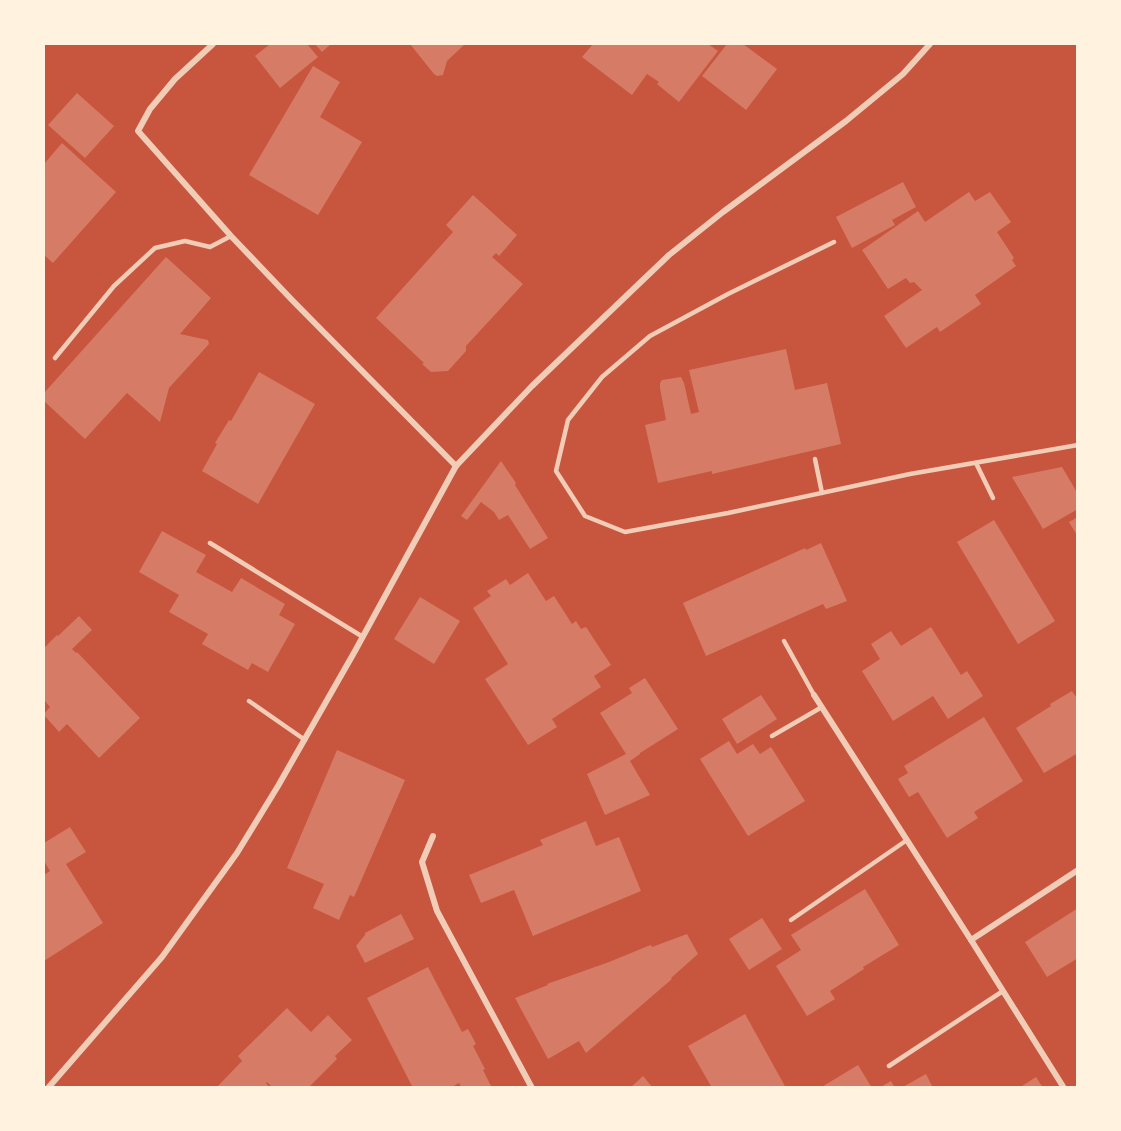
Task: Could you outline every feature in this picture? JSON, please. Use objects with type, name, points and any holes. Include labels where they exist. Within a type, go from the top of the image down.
[{"type":"street","points":[[213,44],[175,79],[150,109],[138,131],[292,301],[456,466]]},
{"type":"street","points":[[48,1088],[162,957],[237,853],[305,740],[456,466],[532,386],[669,255],[846,121],[903,74],[930,44]]},
{"type":"street","points":[[814,695],[1064,1088]]},
{"type":"street","points":[[434,836],[422,862],[437,911],[532,1088]]},
{"type":"street","points":[[971,940],[1077,870]]},
{"type":"lane","points":[[56,358],[114,286],[156,248],[185,241],[210,247],[231,236]]},
{"type":"lane","points":[[834,242],[728,294],[650,336],[602,376],[568,420],[556,471],[585,516],[625,532],[728,513],[910,474],[1077,445]]},
{"type":"lane","points":[[815,459],[822,493]]},
{"type":"lane","points":[[975,463],[993,498]]},
{"type":"lane","points":[[210,543],[363,637]]},
{"type":"lane","points":[[784,641],[814,695]]},
{"type":"lane","points":[[249,700],[305,740]]},
{"type":"lane","points":[[772,736],[822,707]]},
{"type":"lane","points":[[791,920],[907,840]]},
{"type":"lane","points":[[889,1066],[1003,991]]},
{"type":"building","points":[[270,44],[307,44],[318,57],[280,88],[255,56]]},
{"type":"building","points":[[315,44],[331,44],[322,52]]},
{"type":"building","points":[[410,44],[465,44],[447,61],[443,75],[437,76]]},
{"type":"building","points":[[593,44],[708,44],[718,51],[679,102],[657,84],[659,82],[647,74],[632,95],[582,57]]},
{"type":"building","points":[[727,44],[743,44],[777,69],[746,110],[702,76]]},
{"type":"building","points":[[313,66],[340,82],[320,117],[362,142],[318,215],[249,175]]},
{"type":"building","points":[[77,93],[114,126],[85,158],[48,125]]},
{"type":"building","points":[[62,143],[116,192],[53,263],[44,255],[44,164]]},
{"type":"building","points":[[903,182],[916,207],[892,220],[895,225],[852,248],[836,217]]},
{"type":"building","points":[[969,192],[975,201],[990,192],[1011,222],[997,232],[1014,258],[1012,260],[1016,266],[975,295],[981,304],[940,332],[937,327],[906,348],[884,316],[922,290],[906,278],[888,289],[862,250],[918,211],[925,222]]},
{"type":"building","points":[[473,195],[517,235],[499,256],[496,253],[492,257],[523,284],[466,346],[466,351],[448,371],[431,372],[376,318],[453,232],[446,225]]},
{"type":"building","points":[[166,257],[211,298],[180,334],[208,340],[209,344],[169,388],[160,422],[127,393],[85,439],[44,401],[44,393]]},
{"type":"building","points":[[786,349],[795,390],[827,383],[841,444],[712,474],[712,471],[658,483],[645,425],[666,420],[660,388],[662,380],[681,377],[691,414],[699,412],[689,370]]},
{"type":"building","points":[[259,372],[315,404],[258,504],[202,471],[217,444],[215,443],[229,420],[231,421]]},
{"type":"building","points":[[501,461],[548,538],[530,549],[508,515],[499,520],[494,512],[481,502],[467,520],[461,516]]},
{"type":"building","points":[[1062,467],[1078,494],[1078,509],[1043,529],[1012,477]]},
{"type":"building","points":[[1078,517],[1078,537],[1069,522]]},
{"type":"building","points":[[994,520],[1055,621],[1018,644],[957,542]]},
{"type":"building","points":[[162,531],[206,555],[196,572],[232,592],[241,578],[285,604],[279,615],[295,624],[268,672],[252,663],[248,670],[202,644],[208,634],[169,612],[179,595],[139,572]]},
{"type":"building","points":[[821,543],[847,601],[826,609],[823,604],[706,656],[683,603]]},
{"type":"building","points":[[528,573],[546,601],[554,596],[572,624],[576,621],[581,629],[586,627],[611,665],[594,676],[601,687],[552,719],[557,727],[528,745],[485,679],[508,664],[473,608],[491,596],[487,591],[506,579],[510,585]]},
{"type":"building","points":[[420,597],[460,621],[434,664],[394,639]]},
{"type":"building","points":[[79,616],[92,630],[72,649],[140,718],[99,758],[67,724],[59,732],[44,715],[50,707],[44,700],[44,648]]},
{"type":"building","points":[[931,627],[961,675],[967,671],[983,696],[948,719],[933,696],[893,721],[862,671],[880,659],[871,644],[891,631],[901,646]]},
{"type":"building","points":[[645,678],[678,729],[630,761],[650,795],[605,815],[587,774],[626,754],[600,713],[632,693],[629,688]]},
{"type":"building","points":[[1072,691],[1078,700],[1078,753],[1044,773],[1016,728]]},
{"type":"building","points":[[761,695],[777,719],[737,744],[722,719]]},
{"type":"building","points":[[984,717],[1023,781],[974,812],[978,818],[947,838],[918,792],[909,797],[898,779],[908,773],[904,766]]},
{"type":"building","points":[[729,741],[737,754],[753,744],[760,754],[771,747],[805,801],[748,836],[700,759]]},
{"type":"building","points":[[337,750],[405,780],[354,897],[350,895],[339,920],[313,908],[324,884],[287,868]]},
{"type":"building","points":[[586,821],[596,846],[619,837],[641,891],[533,936],[514,890],[481,903],[469,875],[543,845],[540,840]]},
{"type":"building","points":[[70,827],[86,852],[66,864],[103,923],[44,961],[44,875],[50,871],[44,861],[44,843]]},
{"type":"building","points":[[865,889],[899,945],[830,991],[835,999],[807,1016],[776,966],[801,950],[791,935]]},
{"type":"building","points":[[1078,908],[1078,958],[1047,977],[1025,942]]},
{"type":"building","points":[[401,914],[414,939],[365,963],[356,946],[365,933]]},
{"type":"building","points":[[762,918],[782,949],[749,970],[729,939]]},
{"type":"building","points":[[687,934],[698,954],[672,979],[586,1053],[579,1041],[548,1059],[515,998],[648,946],[652,947]]},
{"type":"building","points":[[428,967],[462,1032],[468,1029],[476,1044],[473,1046],[492,1088],[462,1088],[459,1083],[450,1088],[413,1088],[367,998]]},
{"type":"building","points":[[287,1008],[311,1032],[328,1015],[352,1040],[308,1088],[273,1088],[267,1082],[270,1088],[216,1088],[242,1061],[238,1056]]},
{"type":"building","points":[[745,1014],[786,1088],[712,1088],[688,1046]]},
{"type":"building","points":[[858,1065],[872,1088],[820,1088]]},
{"type":"building","points":[[926,1074],[933,1088],[901,1088]]},
{"type":"building","points":[[643,1076],[653,1088],[630,1088]]},
{"type":"building","points":[[1036,1077],[1043,1088],[1019,1088]]},
{"type":"building","points":[[891,1081],[895,1088],[879,1088]]}]
